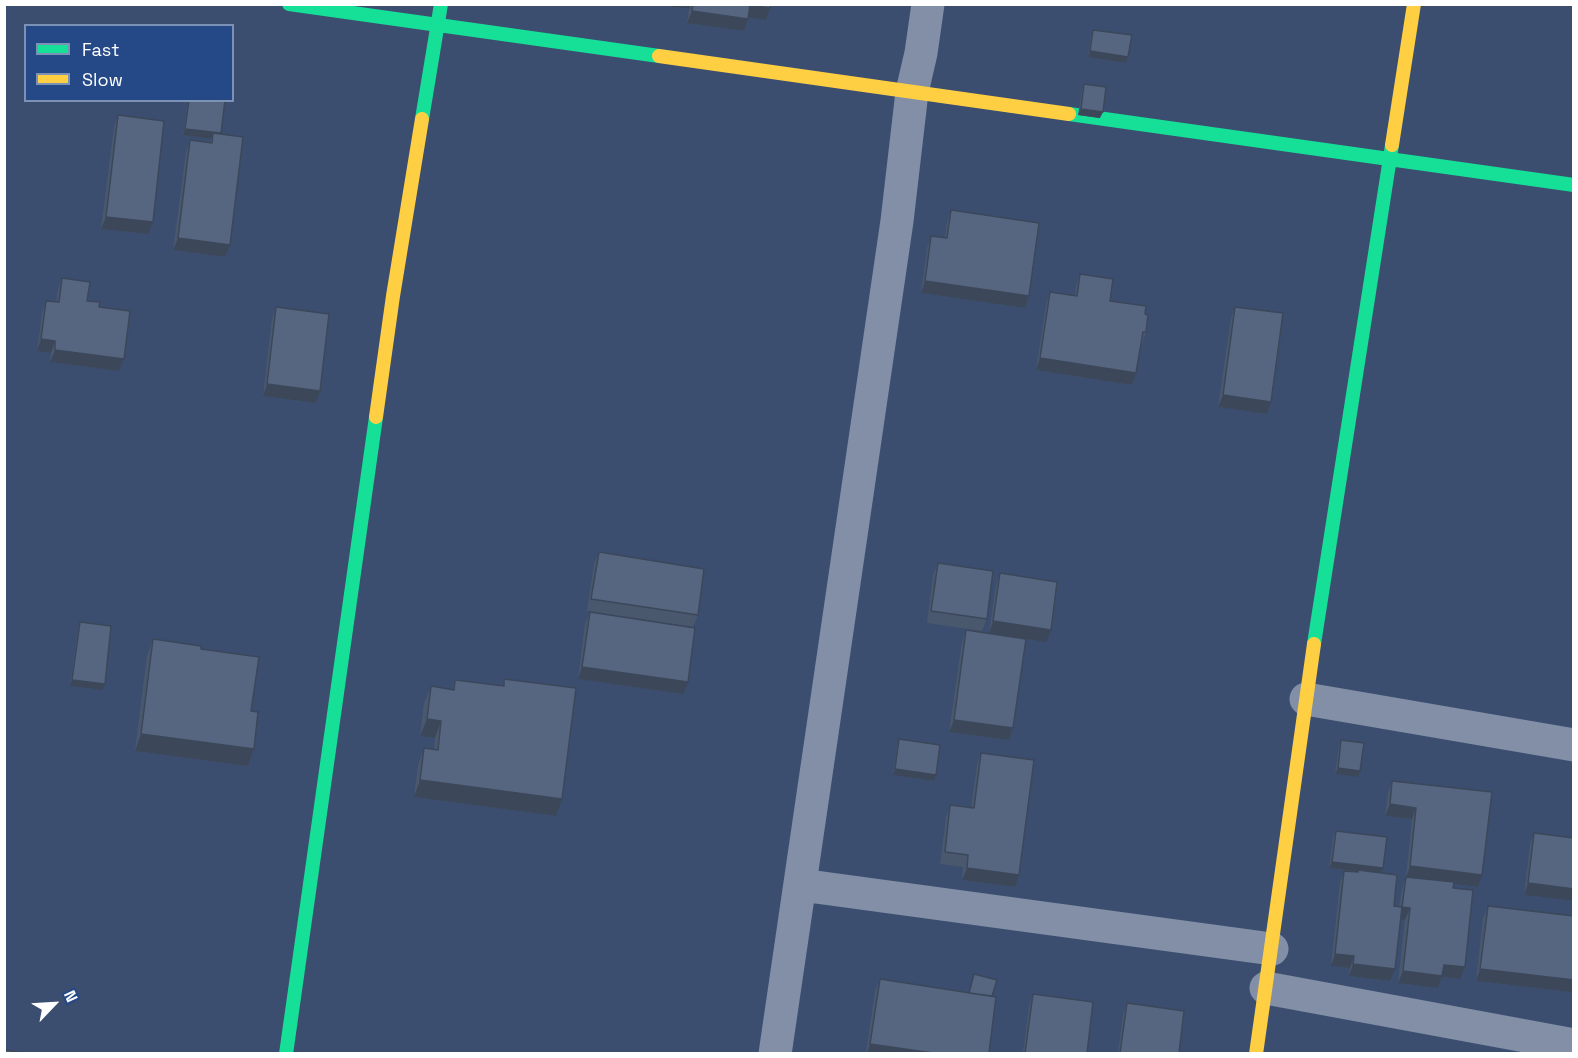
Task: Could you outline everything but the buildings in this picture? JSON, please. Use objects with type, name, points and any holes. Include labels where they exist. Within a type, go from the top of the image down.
[{"type":"street","points":[[289,4],[1574,185]]},
{"type":"street","points":[[286,1053],[393,296],[441,4]]},
{"type":"street","points":[[775,1053],[897,221],[912,92],[928,4]]},
{"type":"street","points":[[1256,1053],[1306,699],[1414,4]]},
{"type":"street","points":[[1306,699],[1574,745]]},
{"type":"street","points":[[801,885],[1272,949]]},
{"type":"street","points":[[1266,988],[1574,1045]]},
{"type":"traffic: fast","points":[[289,4],[659,56]]},
{"type":"traffic: fast","points":[[422,119],[441,4]]},
{"type":"traffic: fast","points":[[1069,114],[1574,185]]},
{"type":"traffic: fast","points":[[1314,644],[1392,145]]},
{"type":"traffic: fast","points":[[286,1054],[376,417]]},
{"type":"traffic: slow","points":[[1392,145],[1414,4]]},
{"type":"traffic: slow","points":[[659,56],[1069,114]]},
{"type":"traffic: slow","points":[[376,417],[422,119]]},
{"type":"traffic: slow","points":[[1256,1054],[1314,644]]}]
